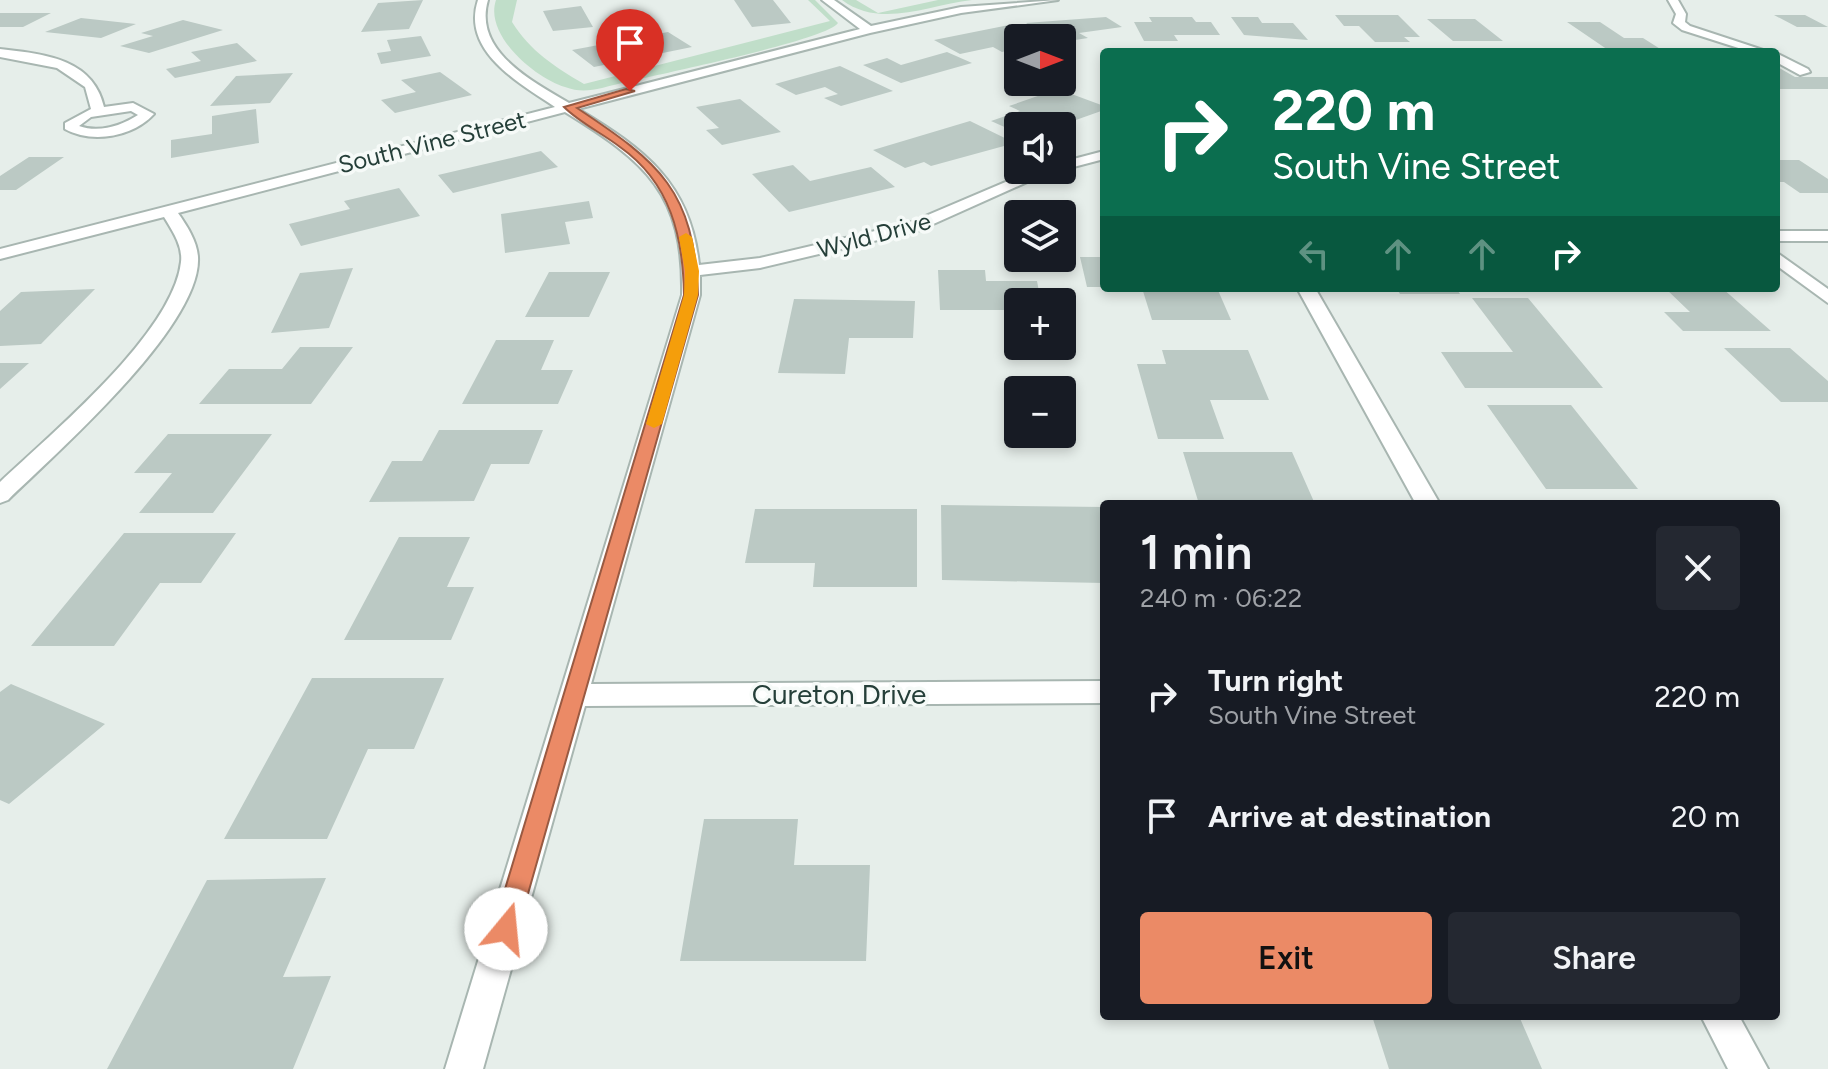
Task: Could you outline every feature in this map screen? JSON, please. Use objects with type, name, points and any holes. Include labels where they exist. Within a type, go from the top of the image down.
[{"type":"street","points":[[464,1069],[691,295],[692,271],[680,215],[650,166],[627,146],[497,57],[485,41],[479,24],[483,0]]},
{"type":"street","points":[[827,0],[869,30]]},
{"type":"street","name":"South Vine Street","points":[[0,254],[869,30],[961,10],[1053,0]]},
{"type":"street","points":[[1673,0],[1681,14],[1679,23],[1686,28],[1750,48]]},
{"type":"street","points":[[0,53],[34,59],[80,75],[92,87],[98,110]]},
{"type":"street","points":[[1780,59],[1804,72]]},
{"type":"street","points":[[1076,162],[1100,156]]},
{"type":"street","name":"Wyld Drive","points":[[692,271],[760,263],[914,227],[1014,184]]},
{"type":"street","points":[[0,495],[131,363],[162,327],[182,292],[190,262],[185,235],[168,210]]},
{"type":"street","points":[[1780,236],[1828,236]]},
{"type":"street","points":[[1780,260],[1828,298]]},
{"type":"street","points":[[1308,292],[1426,500]]},
{"type":"street","name":"Cureton Drive","points":[[574,695],[1100,692]]},
{"type":"street","points":[[1721,1020],[1749,1069]]},
{"type":"green space","points":[[496,0],[517,0],[512,22],[519,32],[544,58],[584,84],[830,21],[808,0],[815,0],[838,23],[825,31],[767,49],[602,88],[579,90],[540,75],[515,53],[498,27],[494,13]]},
{"type":"green space","points":[[842,0],[856,0],[878,13],[938,0],[972,0],[889,14],[873,13],[857,9]]},
{"type":"building","points":[[423,0],[409,29],[361,32],[378,3]]},
{"type":"building","points":[[734,0],[773,0],[791,23],[752,27]]},
{"type":"building","points":[[581,6],[593,27],[553,31],[543,11]]},
{"type":"building","points":[[0,13],[51,13],[23,27],[0,27]]},
{"type":"building","points":[[1335,15],[1398,15],[1420,37],[1404,37],[1410,42],[1375,42],[1359,26],[1344,26]]},
{"type":"building","points":[[1774,15],[1805,15],[1828,27],[1797,27]]},
{"type":"building","points":[[1106,17],[1122,27],[1079,33],[1088,38],[1076,40],[1076,24],[1026,23]]},
{"type":"building","points":[[1149,17],[1192,17],[1196,22],[1211,22],[1220,35],[1174,35],[1178,41],[1144,41],[1134,22],[1152,22]]},
{"type":"building","points":[[1231,17],[1258,17],[1262,23],[1293,23],[1308,40],[1244,35]]},
{"type":"building","points":[[81,18],[136,24],[101,38],[45,32]]},
{"type":"building","points":[[1427,19],[1475,19],[1503,41],[1453,41]]},
{"type":"building","points":[[183,20],[223,30],[149,53],[120,46],[153,36],[141,33]]},
{"type":"building","points":[[1567,22],[1600,22],[1624,38],[1643,38],[1659,48],[1605,48]]},
{"type":"building","points":[[1004,26],[1002,52],[993,47],[960,54],[934,40]]},
{"type":"building","points":[[668,32],[692,47],[594,67],[572,50]]},
{"type":"building","points":[[421,36],[431,56],[381,64],[377,53],[391,51],[387,40]]},
{"type":"building","points":[[237,43],[257,61],[175,78],[166,69],[201,61],[191,52]]},
{"type":"building","points":[[947,52],[972,63],[901,83],[863,65],[887,58],[901,65]]},
{"type":"building","points":[[840,66],[893,91],[841,106],[824,98],[838,94],[825,87],[796,95],[775,84]]},
{"type":"building","points":[[1780,68],[1795,77],[1828,77],[1828,89],[1780,89]]},
{"type":"building","points":[[440,72],[472,95],[395,113],[381,100],[416,92],[401,80]]},
{"type":"building","points":[[293,73],[270,103],[210,106],[236,76]]},
{"type":"building","points":[[1038,96],[1076,96],[1100,105],[1100,111],[1076,120],[1076,112],[1017,112],[1020,111],[1009,106]]},
{"type":"building","points":[[740,99],[781,132],[722,145],[706,130],[719,128],[696,107]]},
{"type":"building","points":[[256,109],[259,143],[171,158],[171,140],[212,134],[212,116]]},
{"type":"building","points":[[1004,117],[1004,127],[991,121]]},
{"type":"building","points":[[970,121],[1004,138],[1004,146],[931,166],[924,162],[905,168],[873,150]]},
{"type":"building","points":[[541,151],[558,167],[453,193],[438,175]]},
{"type":"building","points":[[29,157],[64,157],[16,190],[0,190],[0,176]]},
{"type":"building","points":[[1780,160],[1799,160],[1828,179],[1828,193],[1800,193],[1780,182]]},
{"type":"building","points":[[793,165],[810,181],[871,167],[895,187],[789,212],[752,174]]},
{"type":"building","points":[[399,188],[420,216],[301,246],[289,224],[350,209],[344,201]]},
{"type":"building","points":[[589,201],[593,218],[565,222],[570,244],[505,253],[501,214]]},
{"type":"building","points":[[1080,257],[1100,257],[1100,287],[1087,287]]},
{"type":"building","points":[[353,268],[329,328],[271,333],[300,273]]},
{"type":"building","points":[[938,270],[985,270],[986,281],[1037,281],[1038,288],[1004,288],[1004,310],[940,310]]},
{"type":"building","points":[[549,272],[610,272],[589,317],[525,317]]},
{"type":"building","points":[[95,289],[41,344],[0,346],[0,311],[21,292]]},
{"type":"building","points":[[1143,292],[1219,292],[1231,320],[1152,320]]},
{"type":"building","points":[[1399,292],[1460,294],[1400,294]]},
{"type":"building","points":[[1669,292],[1727,292],[1771,331],[1683,331],[1664,312],[1690,312]]},
{"type":"building","points":[[1472,298],[1528,298],[1603,388],[1465,388],[1441,352],[1513,352]]},
{"type":"building","points":[[794,299],[915,301],[913,338],[849,338],[845,374],[778,373]]},
{"type":"building","points":[[496,340],[554,340],[541,370],[573,370],[558,404],[462,404]]},
{"type":"building","points":[[300,347],[353,347],[311,404],[199,404],[229,369],[282,369]]},
{"type":"building","points":[[1724,348],[1790,348],[1828,381],[1828,402],[1781,402]]},
{"type":"building","points":[[1162,350],[1248,350],[1269,400],[1210,400],[1224,439],[1158,439],[1137,364],[1166,364]]},
{"type":"building","points":[[0,363],[29,363],[0,389]]},
{"type":"building","points":[[1487,405],[1571,405],[1638,489],[1546,489]]},
{"type":"building","points":[[439,430],[543,430],[529,464],[491,464],[474,501],[369,502],[392,461],[422,461]]},
{"type":"building","points":[[168,434],[272,434],[213,513],[139,513],[172,473],[134,473]]},
{"type":"building","points":[[1183,452],[1292,452],[1313,500],[1198,500]]},
{"type":"building","points":[[941,505],[1100,507],[1100,583],[942,580]]},
{"type":"building","points":[[755,509],[917,509],[917,587],[813,587],[815,563],[745,563]]},
{"type":"building","points":[[124,533],[236,533],[201,583],[160,583],[114,646],[31,646]]},
{"type":"building","points":[[399,537],[470,537],[447,587],[474,587],[451,640],[344,640]]},
{"type":"building","points":[[312,678],[444,678],[414,749],[368,749],[327,839],[224,839]]},
{"type":"building","points":[[11,684],[105,724],[9,804],[0,800],[0,692]]},
{"type":"building","points":[[704,819],[798,819],[794,865],[870,865],[866,961],[680,961]]},
{"type":"building","points":[[326,878],[283,977],[331,976],[293,1069],[107,1069],[207,880]]},
{"type":"building","points":[[1373,1020],[1521,1020],[1542,1069],[1389,1069]]},
{"type":"slow traffic","points":[[654,424],[691,295],[692,271],[686,237]]},
{"type":"route","points":[[506,929],[691,295],[690,252],[680,215],[667,189],[650,166],[627,146],[569,107],[630,91]]}]
